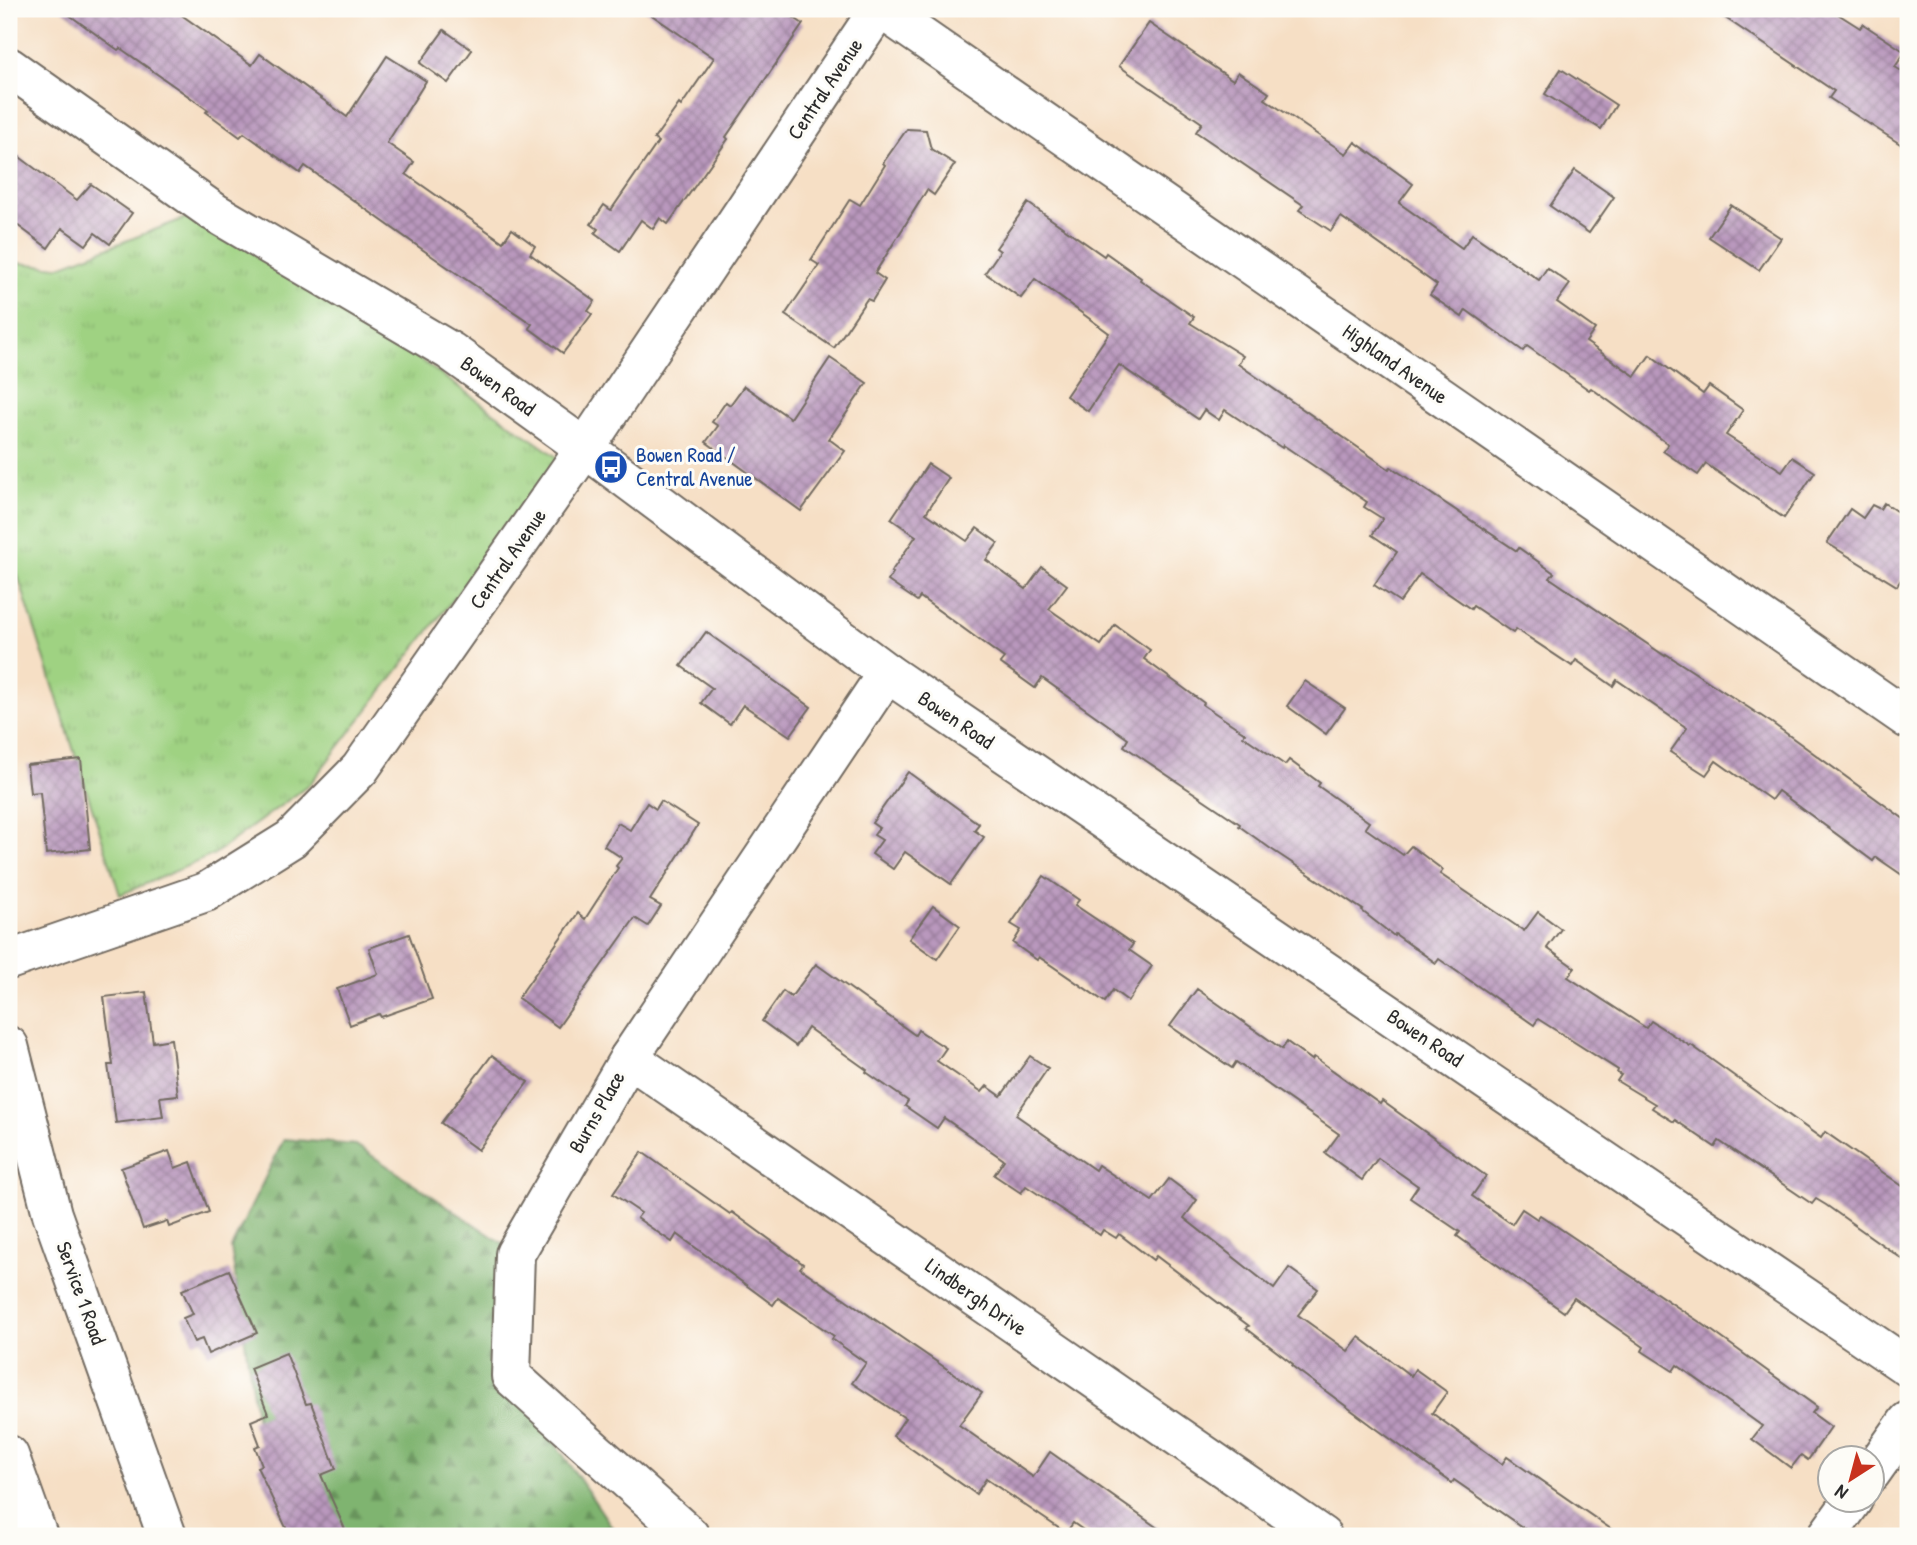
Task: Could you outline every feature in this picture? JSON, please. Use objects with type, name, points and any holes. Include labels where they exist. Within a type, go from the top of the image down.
[{"type":"street","name":"Central Avenue","points":[[9,960],[206,892],[291,839],[360,769],[585,448],[880,9]]},
{"type":"street","name":"Highland Avenue","points":[[880,9],[1908,719]]},
{"type":"street","name":"Bowen Road","points":[[9,67],[214,212],[450,351],[887,673],[1908,1367]]},
{"type":"street","name":"Burns Place","points":[[690,1536],[511,1376],[516,1254],[629,1058],[887,673]]},
{"type":"street","name":"Service 1 Road","points":[[9,1046],[52,1214],[167,1536]]},
{"type":"street","name":"Lindbergh Drive","points":[[629,1058],[1322,1536]]},
{"type":"street","points":[[1885,1453],[1908,1421]]},
{"type":"street","points":[[9,1455],[38,1536]]},
{"type":"street","points":[[1827,1536],[1843,1514]]},
{"type":"green space","points":[[209,209],[561,460],[309,785],[213,855],[120,895],[9,548],[9,262],[58,267]]},
{"type":"green space","points":[[284,1139],[356,1145],[517,1253],[511,1378],[618,1536],[308,1536],[259,1436],[231,1248]]},
{"type":"building","points":[[61,9],[173,9],[252,65],[260,54],[347,117],[387,56],[426,81],[387,143],[414,162],[406,174],[503,242],[512,229],[535,246],[530,254],[595,301],[588,311],[592,314],[563,353],[529,328],[532,324],[305,166],[300,173],[244,133],[240,137],[206,112],[208,110]]},
{"type":"building","points":[[643,9],[781,9],[803,24],[726,137],[728,139],[668,224],[660,218],[653,229],[641,220],[620,251],[595,233],[598,229],[591,224],[604,205],[611,210],[658,142],[654,139],[714,58]]},
{"type":"building","points":[[1712,9],[1830,9],[1860,28],[1863,24],[1905,52],[1895,67],[1908,75],[1908,149],[1829,98],[1834,91]]},
{"type":"building","points":[[1149,23],[1233,80],[1238,72],[1269,93],[1265,99],[1346,154],[1355,142],[1413,184],[1399,203],[1462,248],[1472,234],[1539,280],[1547,268],[1570,284],[1557,302],[1595,329],[1586,342],[1635,376],[1650,355],[1703,394],[1709,386],[1743,410],[1726,435],[1782,471],[1792,457],[1815,472],[1784,518],[1706,464],[1698,475],[1663,451],[1668,444],[1591,388],[1589,390],[1527,346],[1523,351],[1466,310],[1462,317],[1430,295],[1437,285],[1341,217],[1331,231],[1299,210],[1303,205],[1196,132],[1202,123],[1119,66]]},
{"type":"building","points":[[444,30],[472,50],[448,83],[420,63]]},
{"type":"building","points":[[1561,69],[1616,105],[1601,129],[1545,94]]},
{"type":"building","points":[[907,129],[926,130],[931,149],[955,164],[934,195],[927,190],[875,273],[885,280],[872,301],[867,299],[834,348],[785,315],[819,265],[811,260],[850,199],[860,205],[885,165],[883,163]]},
{"type":"building","points":[[9,149],[77,200],[91,184],[132,213],[110,244],[95,233],[86,245],[62,228],[48,248],[9,219]]},
{"type":"building","points":[[1575,170],[1614,197],[1589,233],[1550,206]]},
{"type":"building","points":[[1028,203],[1104,256],[1106,253],[1194,317],[1190,323],[1243,356],[1238,364],[1389,469],[1391,467],[1517,551],[1519,548],[1554,573],[1550,578],[1665,656],[1666,654],[1772,723],[1908,822],[1908,879],[1876,857],[1873,861],[1778,791],[1771,800],[1716,761],[1706,775],[1670,752],[1687,728],[1617,680],[1613,686],[1576,660],[1572,666],[1516,629],[1513,633],[1473,606],[1471,609],[1420,574],[1400,602],[1374,585],[1397,552],[1372,535],[1383,519],[1364,507],[1367,502],[1283,445],[1282,448],[1225,410],[1219,420],[1204,410],[1198,419],[1119,365],[1088,411],[1066,396],[1109,333],[1035,279],[1021,298],[985,273],[1000,251],[996,248]]},
{"type":"building","points":[[1731,205],[1781,238],[1759,270],[1709,237]]},
{"type":"building","points":[[830,358],[867,383],[829,439],[845,451],[801,511],[706,442],[718,426],[712,422],[726,402],[730,405],[744,386],[790,418]]},
{"type":"building","points":[[928,464],[949,478],[926,513],[967,541],[977,528],[998,543],[986,560],[1026,589],[1042,567],[1067,585],[1049,609],[1101,645],[1115,625],[1150,650],[1144,659],[1204,703],[1203,705],[1245,733],[1243,736],[1285,765],[1289,760],[1320,783],[1318,786],[1369,822],[1365,828],[1403,855],[1411,846],[1443,870],[1440,874],[1524,931],[1538,912],[1561,929],[1547,948],[1575,968],[1568,977],[1646,1028],[1651,1021],[1691,1045],[1821,1138],[1825,1132],[1908,1190],[1908,1263],[1826,1205],[1816,1199],[1812,1204],[1719,1141],[1715,1147],[1652,1108],[1655,1104],[1617,1081],[1621,1075],[1617,1073],[1618,1070],[1538,1019],[1534,1025],[1439,959],[1436,963],[1395,934],[1394,936],[1363,910],[1124,746],[1128,739],[1042,678],[1035,688],[1000,663],[1004,658],[920,597],[917,601],[888,581],[893,573],[891,572],[916,536],[891,519]]},
{"type":"building","points":[[1884,503],[1908,519],[1908,568],[1897,586],[1827,543],[1850,509],[1863,518],[1872,505],[1880,509]]},
{"type":"building","points":[[706,632],[811,707],[790,736],[743,705],[730,724],[701,703],[712,688],[681,666]]},
{"type":"building","points":[[1305,681],[1345,708],[1326,734],[1287,706]]},
{"type":"building","points":[[81,759],[90,849],[46,854],[40,792],[30,793],[27,765]]},
{"type":"building","points":[[908,772],[979,824],[974,830],[984,837],[951,884],[905,852],[893,869],[872,854],[882,840],[874,835],[879,828],[872,823]]},
{"type":"building","points":[[661,801],[698,825],[650,900],[661,906],[648,926],[635,918],[558,1027],[518,998],[578,913],[585,919],[618,868],[616,866],[622,858],[604,846],[618,823],[630,830],[647,803],[656,809]]},
{"type":"building","points":[[1044,876],[1079,900],[1075,905],[1133,944],[1129,950],[1152,966],[1128,1001],[1113,990],[1105,1002],[1039,957],[1037,960],[1013,943],[1021,930],[1011,924]]},
{"type":"building","points":[[933,906],[960,926],[937,959],[909,939]]},
{"type":"building","points":[[409,934],[432,999],[350,1025],[337,989],[378,974],[369,948]]},
{"type":"building","points":[[816,964],[915,1035],[918,1030],[946,1048],[937,1061],[982,1092],[987,1086],[1001,1096],[1030,1056],[1048,1068],[1016,1115],[1095,1170],[1098,1165],[1152,1201],[1169,1179],[1197,1200],[1184,1218],[1274,1289],[1289,1268],[1318,1289],[1298,1315],[1348,1351],[1359,1337],[1411,1376],[1415,1369],[1447,1392],[1432,1413],[1502,1464],[1507,1457],[1621,1536],[1535,1536],[1454,1480],[1452,1483],[1374,1427],[1292,1366],[1293,1364],[1246,1328],[1249,1326],[1156,1256],[1153,1260],[1119,1234],[1116,1238],[1103,1230],[1100,1235],[1026,1186],[1021,1193],[994,1175],[1004,1160],[944,1118],[937,1128],[905,1106],[908,1101],[808,1028],[796,1046],[762,1021],[783,991],[791,997]]},
{"type":"building","points":[[1197,989],[1282,1049],[1287,1042],[1312,1060],[1314,1057],[1380,1104],[1382,1101],[1486,1176],[1472,1196],[1512,1224],[1522,1209],[1537,1219],[1540,1215],[1704,1325],[1817,1407],[1812,1413],[1831,1427],[1819,1444],[1815,1444],[1815,1450],[1808,1460],[1801,1455],[1791,1468],[1752,1439],[1762,1426],[1677,1365],[1673,1371],[1642,1351],[1644,1347],[1574,1298],[1564,1312],[1457,1236],[1460,1232],[1410,1198],[1418,1186],[1378,1158],[1362,1180],[1325,1153],[1339,1134],[1236,1062],[1232,1068],[1170,1026]]},
{"type":"building","points":[[146,992],[153,1042],[171,1039],[178,1095],[160,1097],[163,1117],[116,1123],[108,1065],[113,1065],[104,997]]},
{"type":"building","points":[[492,1055],[528,1082],[478,1150],[441,1123]]},
{"type":"building","points":[[169,1151],[175,1168],[191,1162],[209,1212],[169,1227],[167,1221],[143,1229],[121,1168]]},
{"type":"building","points":[[642,1152],[730,1214],[732,1212],[803,1264],[800,1268],[982,1393],[959,1425],[1033,1477],[1050,1452],[1169,1536],[1092,1536],[1073,1523],[1066,1533],[986,1479],[976,1494],[893,1436],[905,1418],[852,1383],[866,1363],[832,1339],[834,1336],[778,1298],[773,1305],[677,1234],[672,1242],[637,1218],[641,1213],[613,1194]]},
{"type":"building","points":[[229,1270],[257,1333],[208,1354],[202,1339],[194,1342],[183,1318],[193,1314],[182,1290]]},
{"type":"building","points":[[286,1353],[306,1404],[311,1403],[336,1469],[321,1475],[348,1536],[290,1536],[257,1467],[262,1465],[255,1447],[260,1445],[251,1421],[268,1414],[250,1368]]},
{"type":"place","name":"Bowen Road / Central Avenue","points":[[611,467]]}]
